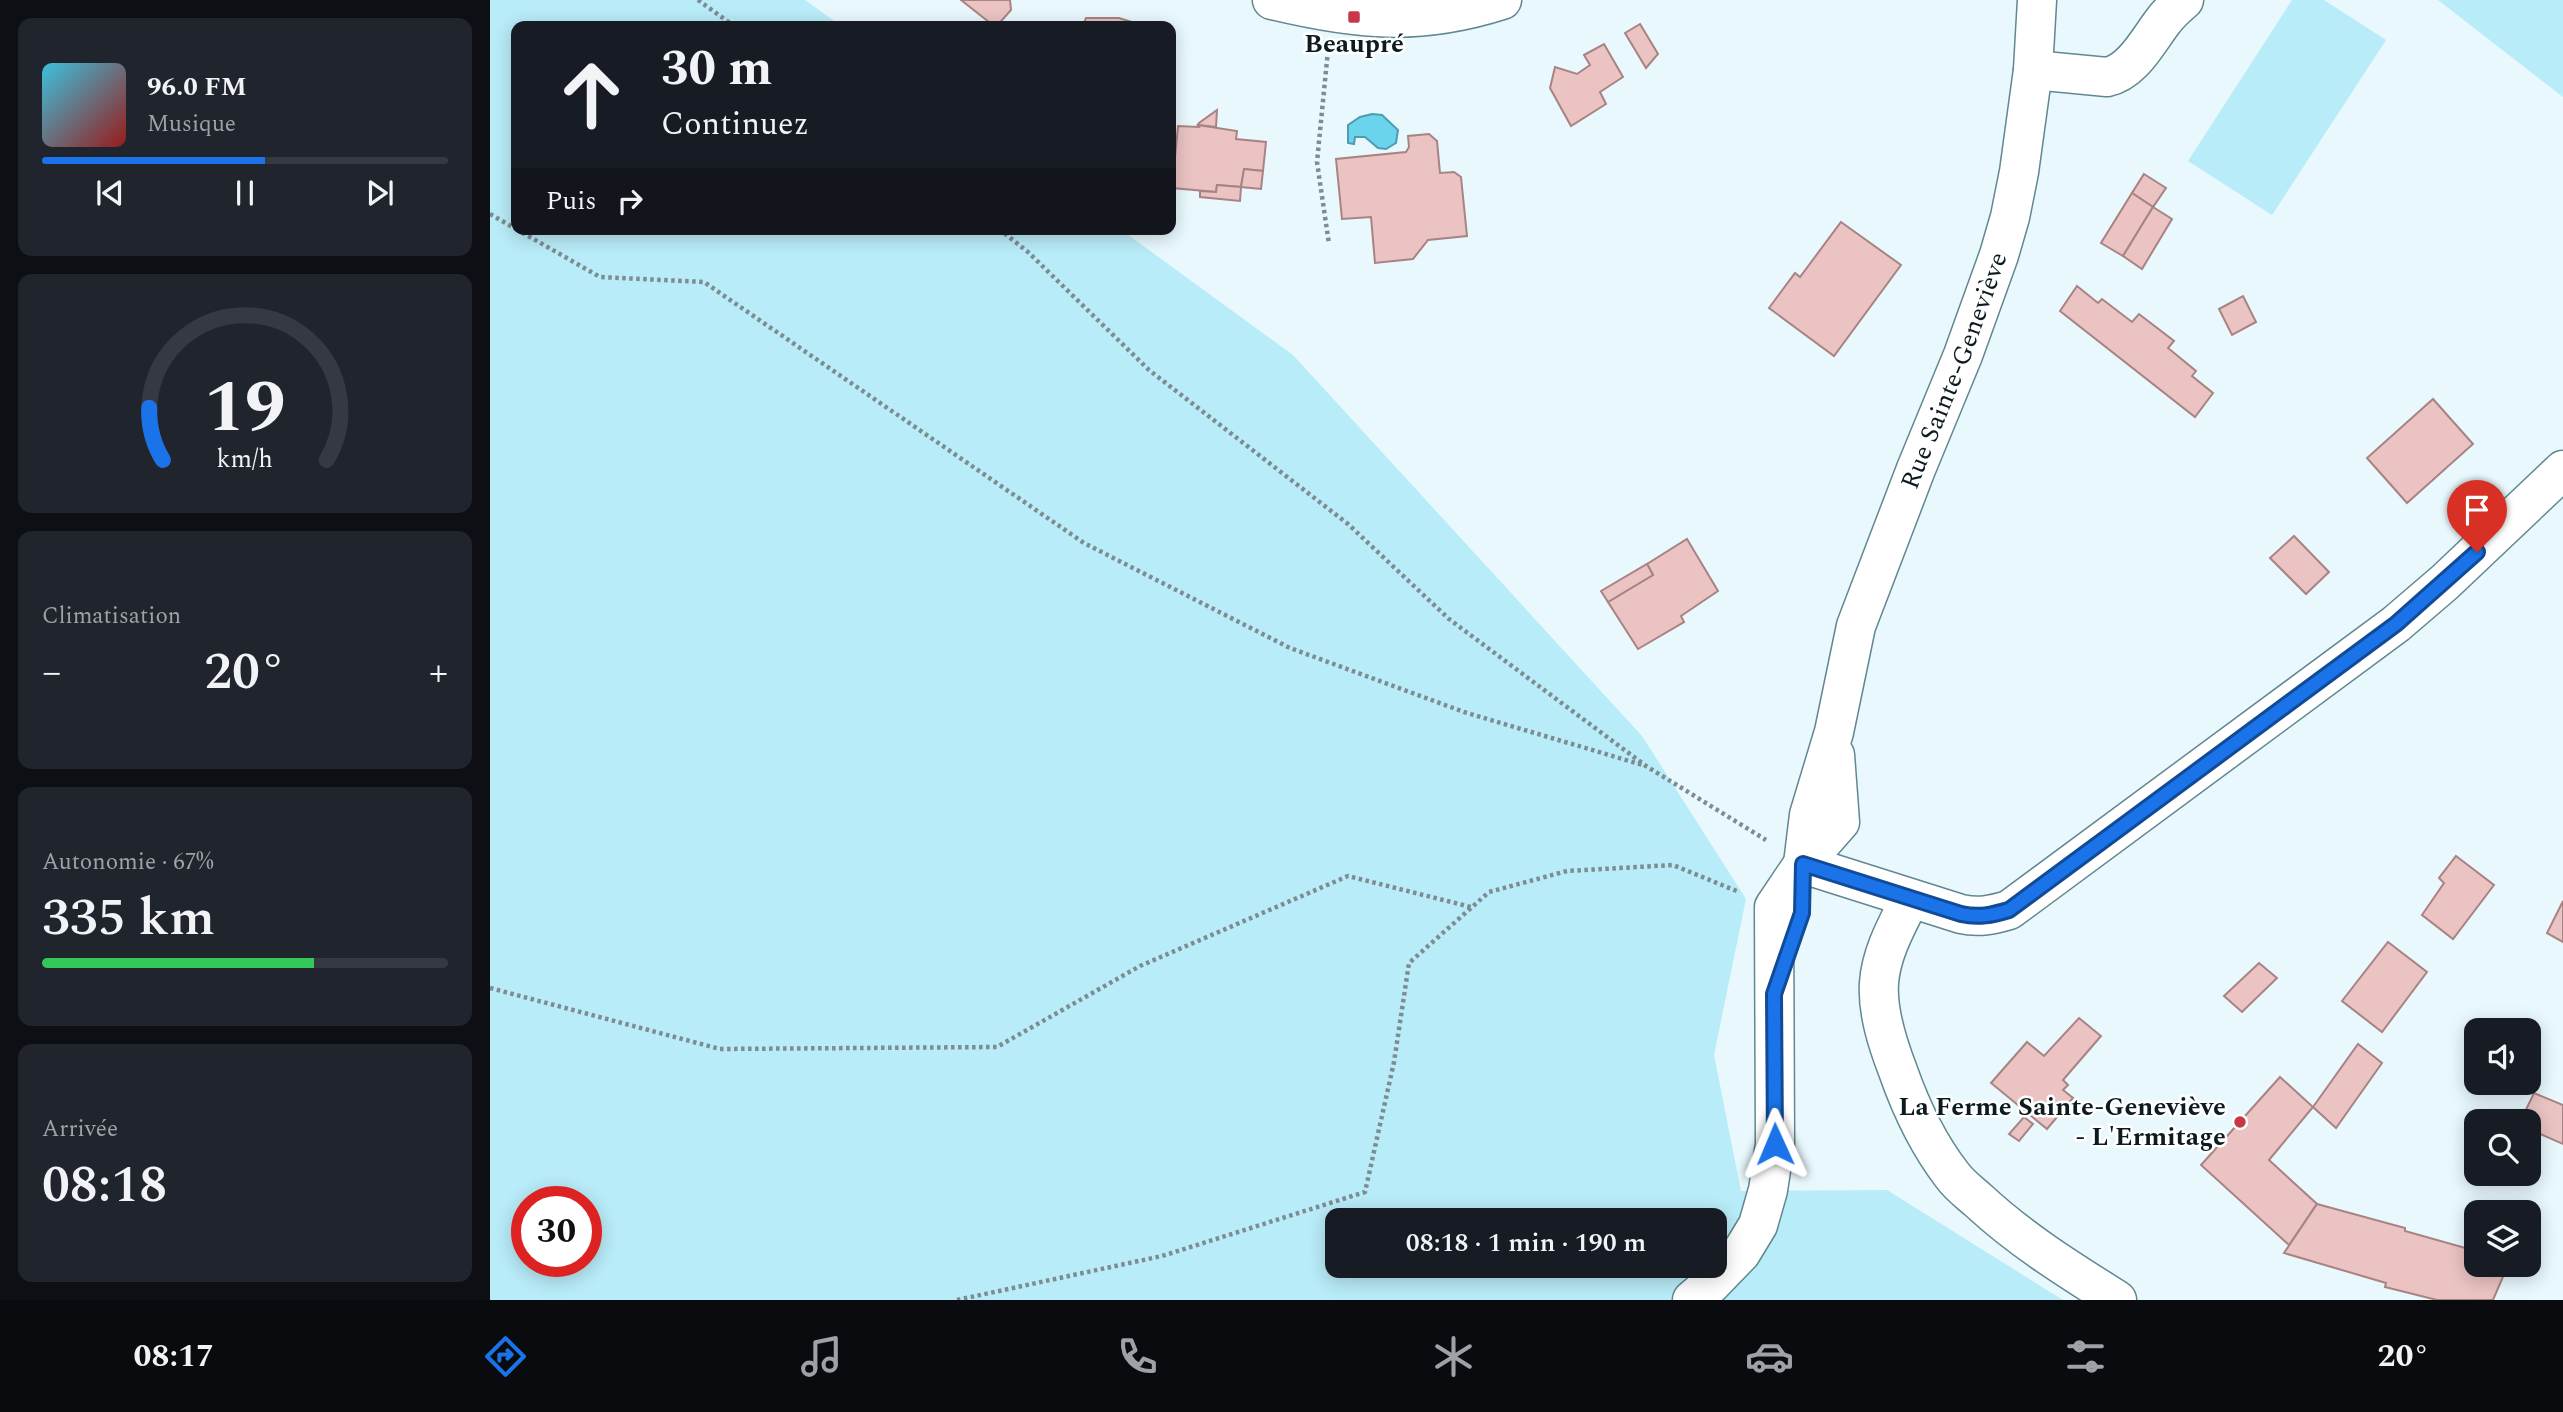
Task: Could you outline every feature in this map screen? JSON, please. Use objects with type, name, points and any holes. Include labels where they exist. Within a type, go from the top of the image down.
[{"type":"street","points":[[1272,0],[1332,14],[1405,19],[1469,10],[1502,0]]},
{"type":"street","name":"Rue Sainte-Geneviève","points":[[1774,994],[1802,913],[1803,864],[1809,815],[1834,732],[1856,625],[1963,355],[1999,254],[2019,172],[2033,70],[2037,0]]},
{"type":"street","points":[[2033,70],[2107,77],[2117,75],[2127,67],[2184,0]]},
{"type":"street","points":[[1692,1300],[1712,1284],[1741,1253],[1758,1225],[1768,1190],[1775,1144],[1774,907],[1803,864],[1975,917],[1991,916],[2009,910],[2396,624],[2445,582],[2563,470]]},
{"type":"street","points":[[1910,899],[1886,952],[1879,986],[1889,1049],[1922,1128],[1953,1177],[1998,1219],[2042,1253],[2117,1300]]},
{"type":"path","points":[[698,0],[727,21]]},
{"type":"path","points":[[1329,244],[1317,162],[1332,14]]},
{"type":"path","points":[[490,214],[511,226]]},
{"type":"path","points":[[526,235],[600,277],[704,282],[1083,543],[1290,648],[1464,712],[1646,766]]},
{"type":"path","points":[[1007,235],[1028,252],[1149,370],[1348,524],[1448,619],[1646,766],[1803,864]]},
{"type":"path","points":[[957,1300],[1162,1256],[1365,1192],[1394,1062],[1409,963],[1489,892],[1567,871],[1673,865],[1774,907]]},
{"type":"path","points":[[490,988],[720,1049],[997,1047],[1140,966],[1348,876],[1472,907]]},
{"type":"shaded area","points":[[490,0],[805,0],[834,21],[511,21],[511,235],[1128,235],[1293,355],[1642,736],[1746,899],[1714,1055],[1741,1191],[1887,1190],[2063,1300],[490,1300]]},
{"type":"shaded area","points":[[2292,0],[2324,0],[2386,40],[2272,215],[2188,161]]},
{"type":"shaded area","points":[[2438,0],[2563,0],[2563,97]]},
{"type":"water","points":[[1382,115],[1398,130],[1396,143],[1386,149],[1378,148],[1365,137],[1355,137],[1354,144],[1348,143],[1348,125],[1360,117]]},
{"type":"building","points":[[961,0],[1010,0],[1011,10],[1001,21],[988,21]]},
{"type":"building","points":[[1086,18],[1119,18],[1128,21],[1085,21]]},
{"type":"building","points":[[1640,24],[1658,54],[1646,68],[1625,33]]},
{"type":"building","points":[[1604,44],[1623,77],[1600,92],[1606,104],[1571,126],[1550,88],[1555,67],[1577,74],[1590,65],[1584,55]]},
{"type":"building","points":[[1217,110],[1216,127],[1198,125],[1199,123]]},
{"type":"building","points":[[1198,125],[1237,131],[1236,139],[1266,142],[1263,171],[1244,169],[1241,187],[1217,185],[1216,192],[1176,188],[1178,126],[1199,127]]},
{"type":"building","points":[[1429,134],[1437,141],[1440,173],[1454,172],[1461,177],[1467,236],[1428,240],[1413,259],[1375,263],[1371,217],[1342,219],[1336,159],[1406,152],[1409,147],[1408,136]]},
{"type":"building","points":[[1244,169],[1263,171],[1261,189],[1241,187]]},
{"type":"building","points":[[2144,174],[2166,188],[2153,207],[2132,193]]},
{"type":"building","points":[[1217,185],[1241,187],[1240,201],[1200,197],[1200,191],[1216,192]]},
{"type":"building","points":[[2132,193],[2153,207],[2123,256],[2101,243]]},
{"type":"building","points":[[2153,207],[2172,219],[2142,269],[2123,256]]},
{"type":"building","points":[[1841,222],[1901,265],[1834,356],[1769,308],[1795,273],[1800,277]]},
{"type":"building","points":[[2077,286],[2098,303],[2102,299],[2132,322],[2139,314],[2174,341],[2168,348],[2196,371],[2192,376],[2213,393],[2195,417],[2060,311]]},
{"type":"building","points":[[2243,296],[2256,322],[2232,335],[2219,309]]},
{"type":"building","points":[[2433,399],[2473,444],[2407,503],[2367,458]]},
{"type":"building","points":[[2294,536],[2329,572],[2306,594],[2270,558]]},
{"type":"building","points":[[1687,539],[1718,591],[1681,616],[1684,622],[1638,649],[1608,602],[1653,575],[1647,564]]},
{"type":"building","points":[[1647,564],[1653,575],[1608,602],[1601,591]]},
{"type":"building","points":[[2456,856],[2494,885],[2453,939],[2422,915],[2444,883],[2439,878]]},
{"type":"building","points":[[2563,901],[2563,942],[2547,933]]},
{"type":"building","points":[[2388,942],[2427,972],[2382,1032],[2342,1001]]},
{"type":"building","points":[[2259,963],[2277,978],[2242,1012],[2224,996]]},
{"type":"building","points":[[2079,1018],[2101,1036],[2063,1080],[2068,1085],[2063,1090],[2073,1098],[2047,1129],[1991,1083],[2027,1042],[2044,1056]]},
{"type":"building","points":[[2358,1044],[2382,1063],[2336,1128],[2313,1107]]},
{"type":"building","points":[[2280,1077],[2313,1107],[2269,1160],[2317,1204],[2289,1245],[2201,1165]]},
{"type":"building","points":[[2533,1095],[2563,1105],[2563,1144],[2541,1134],[2541,1109],[2526,1109]]},
{"type":"building","points":[[2024,1117],[2033,1124],[2019,1141],[2009,1134]]},
{"type":"building","points":[[2317,1204],[2464,1248],[2464,1277],[2503,1277],[2493,1300],[2437,1300],[2385,1287],[2386,1283],[2284,1253]]},
{"type":"place","name":"Beaupré","points":[[1354,17]]},
{"type":"place","name":"La Ferme Sainte-Geneviève - L'Ermitage","points":[[2240,1122]]},
{"type":"route","points":[[1775,1144],[1774,994],[1802,913],[1803,864],[1961,914],[1991,916],[2009,910],[2396,624],[2477,552]]}]
